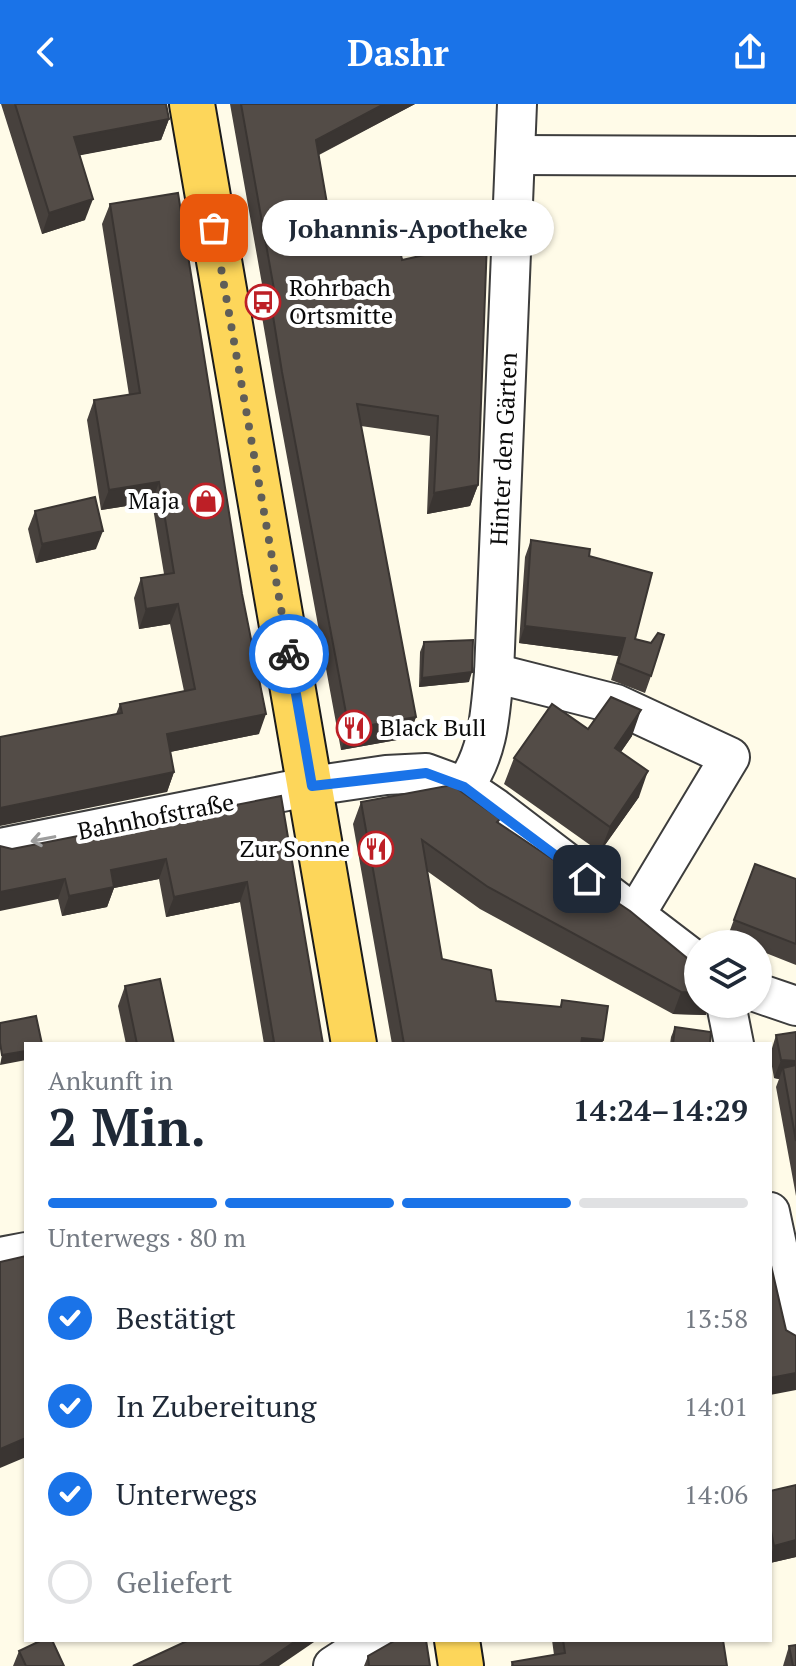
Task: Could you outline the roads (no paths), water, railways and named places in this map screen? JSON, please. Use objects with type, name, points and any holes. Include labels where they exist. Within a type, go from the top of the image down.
[{"type":"main road","points":[[192,104],[312,786],[354,1042]]},
{"type":"main road","points":[[457,1642],[461,1666]]},
{"type":"street","name":"Hinter den Gärten","points":[[464,787],[480,764],[489,729],[494,673],[517,104]]},
{"type":"street","points":[[515,155],[796,156]]},
{"type":"street","points":[[494,673],[616,704],[730,757],[635,915]]},
{"type":"street","name":"Bahnhofstraße","points":[[0,848],[312,786],[426,773],[464,787],[684,952]]},
{"type":"street","points":[[772,998],[796,1006]]},
{"type":"street","points":[[729,1018],[734,1042]]},
{"type":"street","points":[[772,1221],[796,1334]]},
{"type":"street","points":[[0,1257],[24,1252]]},
{"type":"street","points":[[333,1666],[370,1642]]},
{"type":"place","name":"Johannis-Apotheke","points":[[214,228]]},
{"type":"place","name":"Rohrbach Ortsmitte","points":[[263,302]]},
{"type":"place","name":"Maja","points":[[206,501]]},
{"type":"place","name":"Black Bull","points":[[354,728]]},
{"type":"place","name":"Zur Sonne","points":[[376,849]]}]
